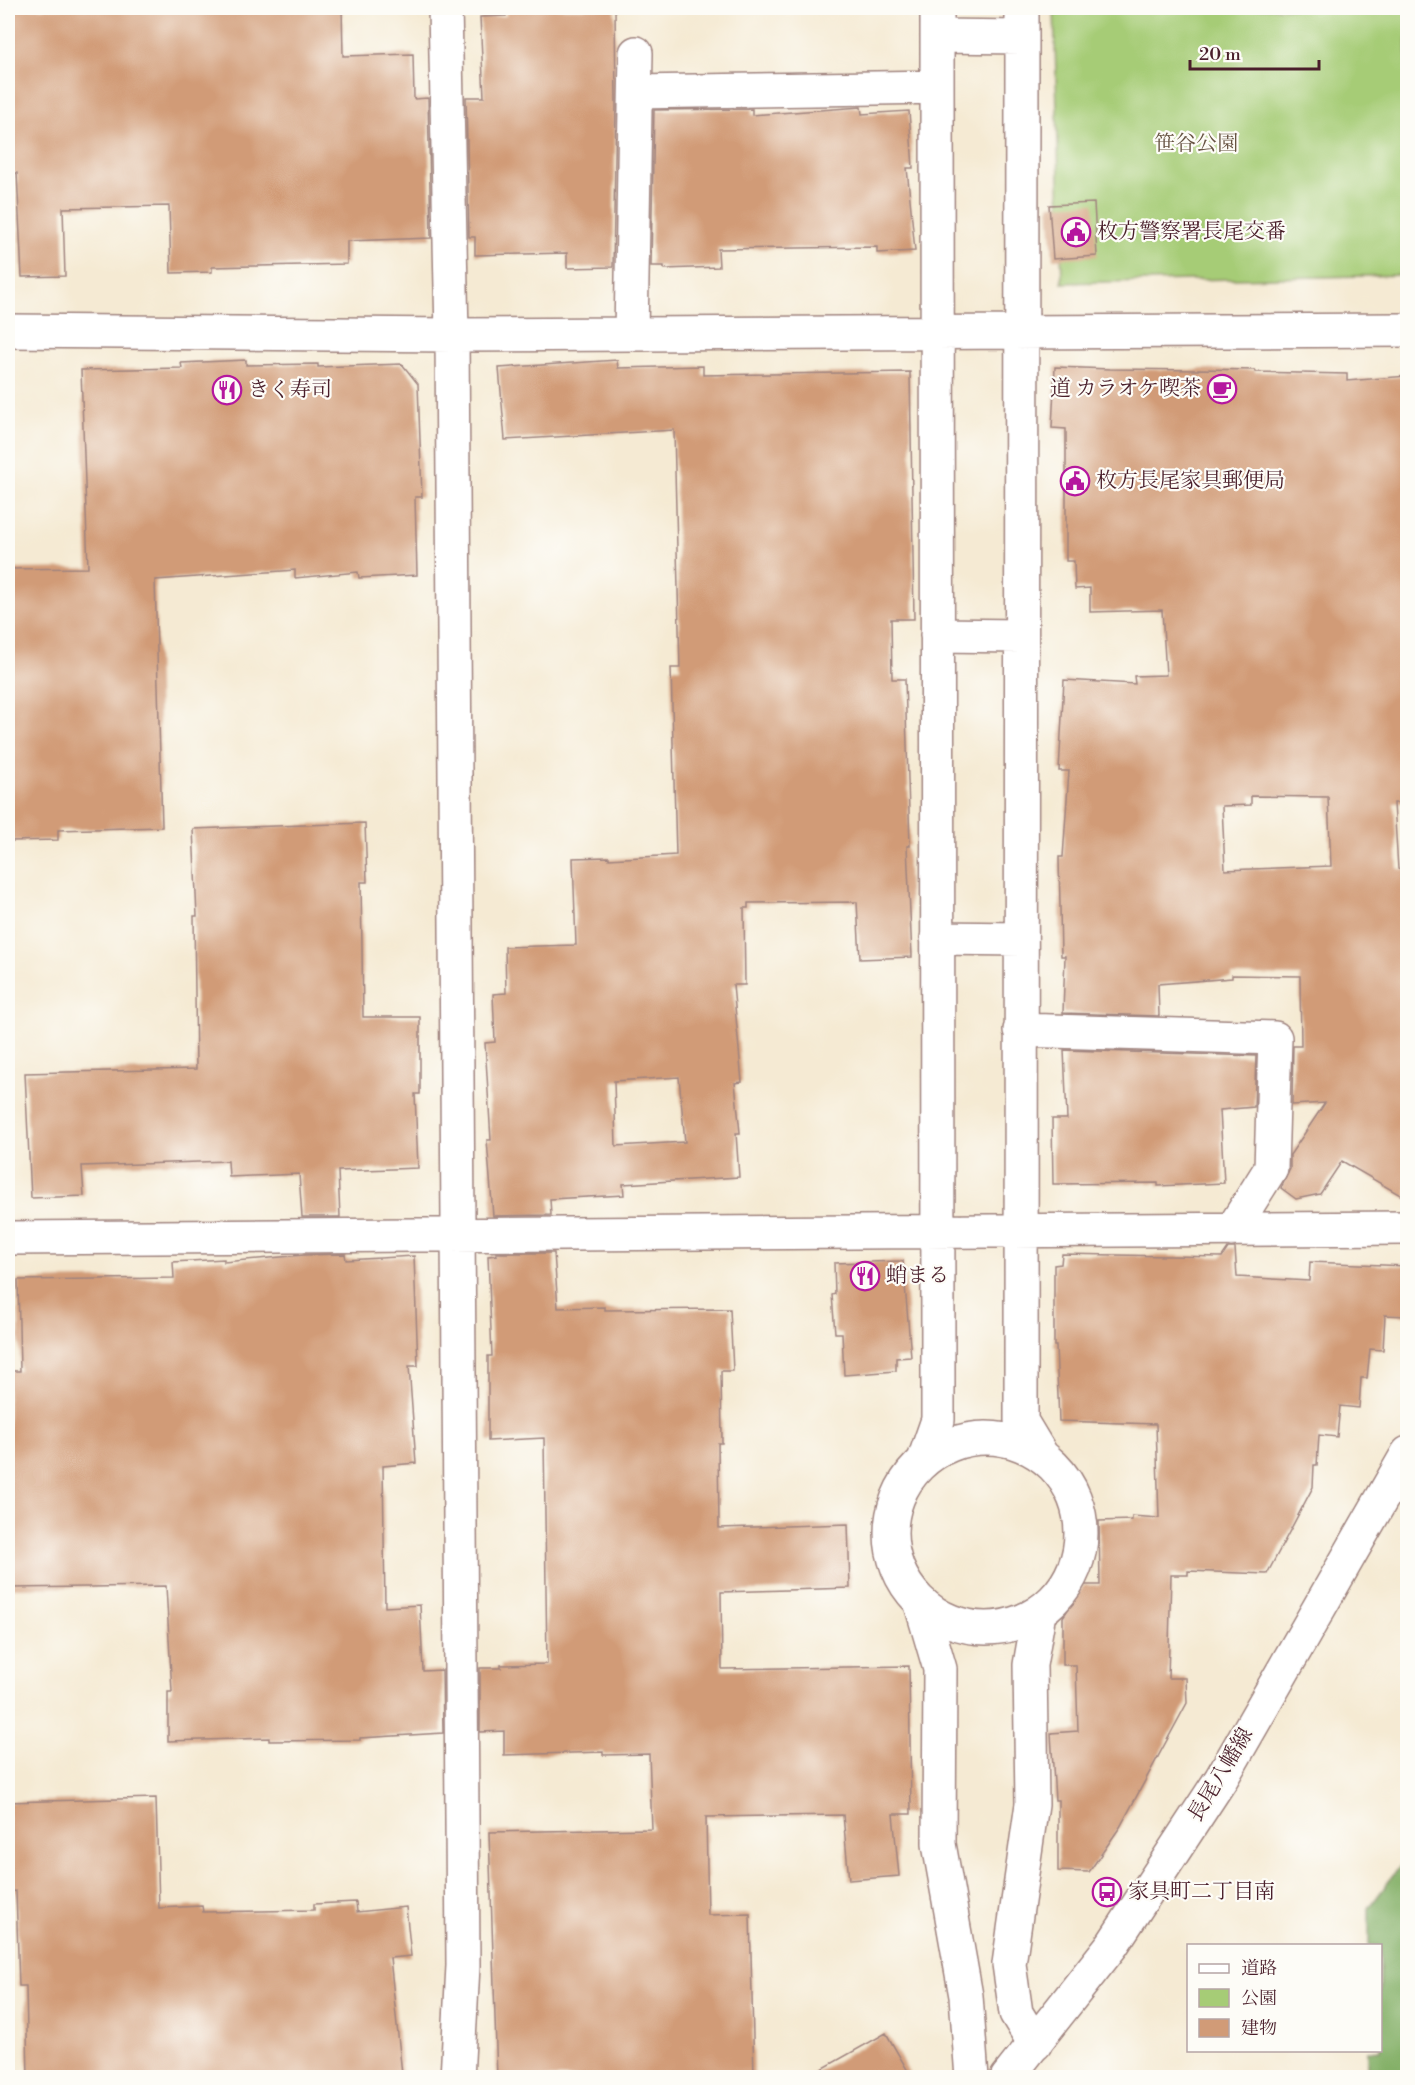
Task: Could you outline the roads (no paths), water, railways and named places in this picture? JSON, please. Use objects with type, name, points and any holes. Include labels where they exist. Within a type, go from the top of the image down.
[{"type":"street","points":[[445,8],[452,335],[463,1966],[457,2078]]},
{"type":"street","points":[[921,1604],[949,1622],[980,1629],[1011,1626],[1039,1613],[1062,1592],[1076,1565],[1081,1535],[1077,1505],[1063,1477],[1042,1456],[1021,1421],[1022,22],[937,22],[938,1420],[924,1460]]},
{"type":"street","points":[[631,334],[636,53]]},
{"type":"street","points":[[636,92],[936,87]]},
{"type":"street","points":[[8,331],[452,335],[1407,330]]},
{"type":"street","points":[[937,635],[1021,636]]},
{"type":"street","points":[[937,938],[1021,939]]},
{"type":"street","points":[[1020,1030],[1275,1038],[1271,1168],[1232,1230]]},
{"type":"street","points":[[8,1238],[1407,1228]]},
{"type":"street","points":[[972,2078],[966,1996],[939,1844],[940,1670],[921,1604],[902,1578],[891,1548],[892,1515],[903,1484],[924,1460],[951,1443],[983,1437],[1014,1442],[1042,1456]]},
{"type":"street","name":"長尾八幡線","points":[[1007,2078],[1112,1945],[1221,1779],[1407,1453]]},
{"type":"street","points":[[1035,2043],[1016,2013],[1009,1964],[1032,1804],[1030,1665],[1039,1613]]},
{"type":"place","name":"枚方警察署長尾交番","points":[[1076,232]]},
{"type":"place","name":"道 カラオケ喫茶","points":[[1222,389]]},
{"type":"place","name":"きく寿司","points":[[227,390]]},
{"type":"place","name":"枚方長尾家具郵便局","points":[[1075,481]]},
{"type":"place","name":"蛸まる","points":[[865,1276]]},
{"type":"place","name":"家具町二丁目南","points":[[1107,1892]]},
{"type":"park label","name":"笹谷公園","points":[[1196,144]]}]
